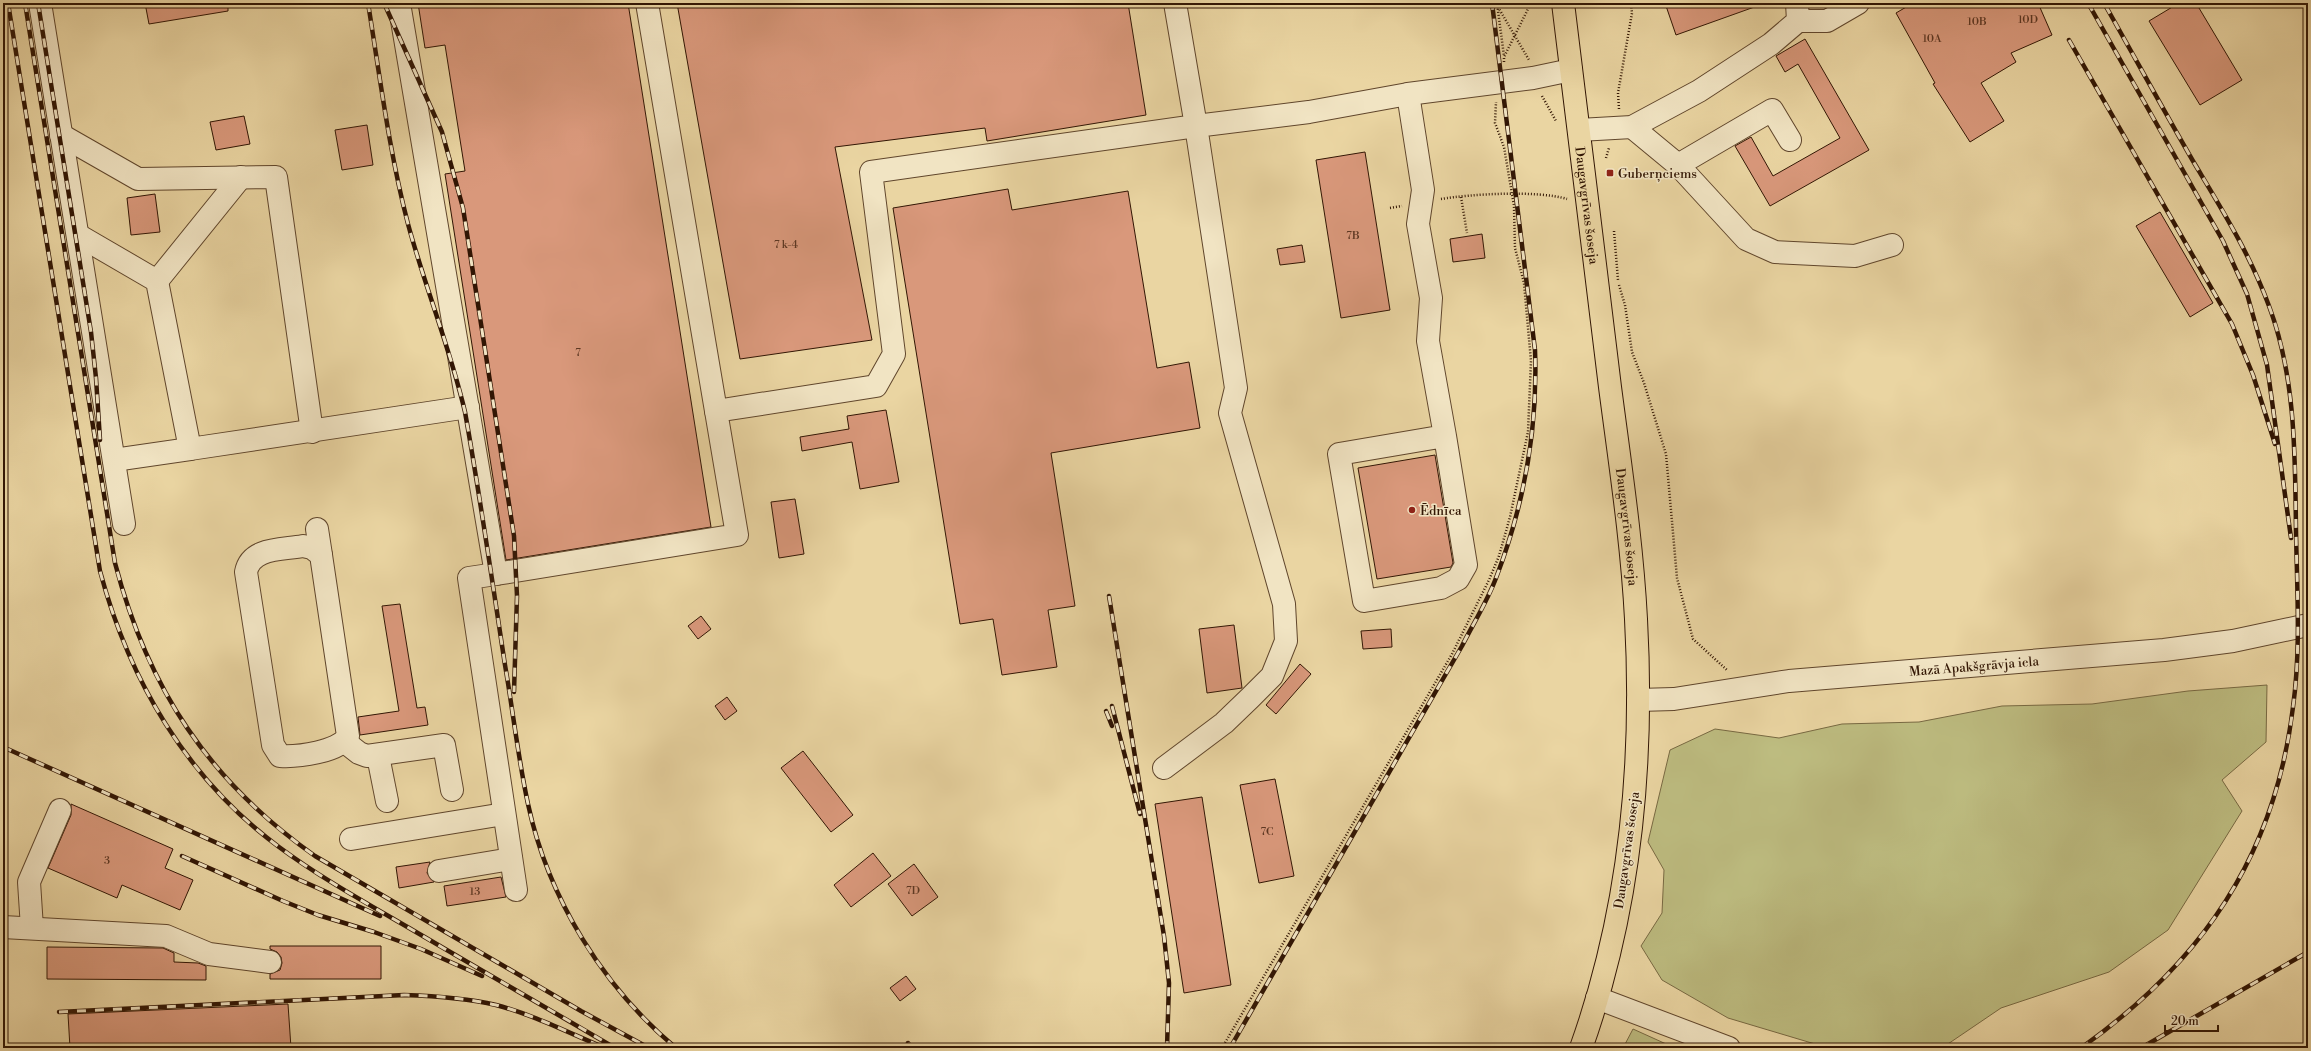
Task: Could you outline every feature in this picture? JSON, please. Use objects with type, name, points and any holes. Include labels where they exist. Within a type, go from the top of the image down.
[{"type":"main road","name":"Daugavgrīvas šoseja","points":[[1563,3],[1571,70],[1569,128],[1633,580],[1638,700],[1634,793],[1625,870],[1612,938],[1597,998],[1581,1048]]},
{"type":"street","points":[[40,3],[124,524]]},
{"type":"street","points":[[399,3],[496,574]]},
{"type":"street","points":[[516,890],[469,578],[737,535],[647,3]]},
{"type":"street","points":[[1164,768],[1224,723],[1272,676],[1286,641],[1284,604],[1230,413],[1236,388],[1176,3]]},
{"type":"street","points":[[1569,128],[1626,127],[1699,91],[1771,44],[1797,12],[1827,21],[1858,3]]},
{"type":"street","points":[[716,411],[876,386],[894,354],[871,172],[1196,126],[1309,112],[1408,94],[1533,78],[1571,70]]},
{"type":"street","points":[[1408,94],[1423,190],[1418,224],[1431,298],[1428,341],[1445,436],[1466,565],[1458,579],[1440,588],[1364,601],[1339,454],[1445,436]]},
{"type":"street","points":[[1678,165],[1772,110],[1790,140]]},
{"type":"street","points":[[1626,127],[1678,165],[1746,239],[1775,252],[1855,256],[1892,244]]},
{"type":"street","points":[[61,135],[138,179],[276,176],[312,432]]},
{"type":"street","points":[[157,281],[241,177]]},
{"type":"street","points":[[78,235],[157,281],[190,449]]},
{"type":"street","points":[[114,460],[312,432],[468,407]]},
{"type":"street","points":[[317,529],[349,729],[345,742],[332,750],[280,756],[276,751],[246,572],[248,564],[260,553],[303,546],[312,548],[321,555]]},
{"type":"street","name":"Mazā Apakšgrāvja iela","points":[[1638,700],[1674,699],[1789,681],[2164,650],[2233,641],[2308,625]]},
{"type":"street","points":[[345,742],[359,753],[378,756],[444,745],[452,790]]},
{"type":"street","points":[[378,756],[387,801]]},
{"type":"street","points":[[32,928],[29,882],[60,810]]},
{"type":"street","points":[[351,839],[504,814]]},
{"type":"street","points":[[438,871],[511,859]]},
{"type":"street","points":[[3,927],[166,936],[209,954],[270,962]]},
{"type":"street","points":[[1597,998],[1729,1048]]},
{"type":"path","points":[[1497,3],[1504,66]]},
{"type":"path","points":[[1504,57],[1531,3]]},
{"type":"path","points":[[1606,158],[1609,146],[1626,127],[1618,93],[1632,13],[1631,3]]},
{"type":"path","points":[[1498,7],[1531,62],[1533,78],[1569,128]]},
{"type":"path","points":[[1567,191],[1569,205]]},
{"type":"path","points":[[1449,198],[1536,194],[1554,195],[1568,199]]},
{"type":"path","points":[[1461,197],[1467,233]]},
{"type":"path","points":[[1614,231],[1619,288],[1625,305],[1632,352],[1644,383],[1666,454],[1677,578],[1691,631],[1694,639],[1734,676],[1739,688]]},
{"type":"shaded area","points":[[2267,685],[2266,742],[2222,780],[2242,811],[2168,930],[2109,972],[2001,1008],[1942,1048],[1825,1047],[1728,1018],[1662,980],[1641,946],[1662,913],[1664,870],[1648,842],[1670,750],[1715,729],[1779,738],[1842,724],[1919,722],[2002,706],[2092,704],[2188,691]]},
{"type":"shaded area","points":[[1633,1029],[1675,1048],[1623,1048]]},
{"type":"building","points":[[145,3],[228,3],[228,11],[149,24]]},
{"type":"building","points":[[418,3],[628,3],[711,527],[506,560],[445,174],[465,171],[445,45],[425,48]]},
{"type":"building","points":[[677,3],[1128,3],[1146,115],[987,141],[985,128],[835,147],[872,340],[740,359]]},
{"type":"building","points":[[1665,3],[1760,3],[1760,5],[1676,35]]},
{"type":"building","points":[[1913,3],[2038,3],[2052,35],[2011,53],[2016,62],[1981,83],[2004,121],[1970,142],[1933,84],[1935,83],[1896,13]]},
{"type":"building","points":[[2179,3],[2196,3],[2242,80],[2200,105],[2149,21]]},
{"type":"building","points":[[1805,39],[1869,150],[1770,206],[1735,146],[1751,137],[1773,176],[1840,138],[1798,64],[1785,72],[1776,56]]},
{"type":"building","points":[[244,116],[250,144],[216,150],[210,122]]},
{"type":"building","points":[[367,125],[373,165],[342,170],[335,130]]},
{"type":"building","points":[[1365,152],[1390,310],[1341,318],[1316,160]]},
{"type":"building","points":[[1008,189],[1012,210],[1128,191],[1157,368],[1189,362],[1200,428],[1051,453],[1075,606],[1048,610],[1057,667],[1002,675],[993,619],[960,624],[893,208]]},
{"type":"building","points":[[155,194],[160,232],[131,235],[127,198]]},
{"type":"building","points":[[2160,212],[2213,303],[2190,317],[2136,226]]},
{"type":"building","points":[[1482,234],[1485,258],[1453,262],[1450,239]]},
{"type":"building","points":[[1302,245],[1305,262],[1280,265],[1277,249]]},
{"type":"building","points":[[886,410],[899,482],[860,489],[852,442],[802,451],[800,437],[849,429],[847,416]]},
{"type":"building","points":[[1435,455],[1453,563],[1451,567],[1377,579],[1358,468]]},
{"type":"building","points":[[795,499],[804,554],[779,558],[771,502]]},
{"type":"building","points":[[400,604],[417,708],[425,707],[428,725],[360,735],[358,717],[399,711],[382,606]]},
{"type":"building","points":[[701,616],[711,629],[698,639],[688,626]]},
{"type":"building","points":[[1234,625],[1242,688],[1207,693],[1199,629]]},
{"type":"building","points":[[1391,629],[1392,647],[1363,649],[1361,631]]},
{"type":"building","points":[[1300,664],[1311,674],[1276,714],[1266,705]]},
{"type":"building","points":[[727,697],[737,711],[725,720],[715,706]]},
{"type":"building","points":[[803,751],[853,815],[831,832],[781,768]]},
{"type":"building","points":[[1275,779],[1294,876],[1259,883],[1240,785]]},
{"type":"building","points":[[1202,797],[1231,985],[1184,993],[1155,804]]},
{"type":"building","points":[[71,804],[173,849],[165,868],[193,880],[180,910],[122,885],[117,898],[48,868],[71,815]]},
{"type":"building","points":[[873,853],[891,876],[851,907],[834,885]]},
{"type":"building","points":[[430,862],[427,873],[434,882],[399,888],[396,867]]},
{"type":"building","points":[[914,864],[938,897],[912,916],[888,884]]},
{"type":"building","points":[[501,877],[506,897],[447,906],[444,886]]},
{"type":"building","points":[[270,946],[381,946],[381,979],[270,979],[270,974],[280,970],[282,963],[281,957],[277,952],[270,949]]},
{"type":"building","points":[[47,947],[163,948],[174,953],[174,962],[198,963],[206,966],[206,980],[47,979]]},
{"type":"building","points":[[906,976],[916,989],[900,1001],[890,988]]},
{"type":"building","points":[[288,1004],[291,1048],[70,1048],[68,1014]]},
{"type":"railway","points":[[8,3],[100,571],[112,611],[127,651],[145,688],[166,724],[190,759],[216,791],[246,820],[279,847],[295,859],[346,891],[615,1048]]},
{"type":"railway","points":[[25,3],[115,563],[129,609],[145,651],[165,691],[188,729],[214,764],[244,796],[277,827],[315,856],[581,1011],[649,1048]]},
{"type":"railway","points":[[38,3],[91,332],[100,440]]},
{"type":"railway","points":[[368,3],[385,114],[401,197],[415,248],[452,364],[465,412],[521,769],[537,839],[549,873],[564,906],[602,969],[650,1024],[676,1048]]},
{"type":"railway","points":[[384,3],[442,132],[463,208],[514,536],[517,596],[514,692]]},
{"type":"railway","points":[[1230,1048],[1480,613],[1506,550],[1514,523],[1527,466],[1531,437],[1534,408],[1535,350],[1492,3]]},
{"type":"railway","points":[[2088,3],[2223,241],[2247,294],[2267,365],[2291,538]]},
{"type":"railway","points":[[2081,1048],[2124,1015],[2163,979],[2197,942],[2226,901],[2250,858],[2269,811],[2284,761],[2293,707],[2298,641],[2294,446],[2289,389],[2278,333],[2269,306],[2244,250],[2104,3]]},
{"type":"railway","points":[[2069,40],[2232,324],[2253,375],[2275,444]]},
{"type":"railway","points":[[1109,596],[1164,936],[1169,983],[1167,1048]]},
{"type":"railway","points":[[1112,706],[1140,814]]},
{"type":"railway","points":[[1106,711],[1112,726]]},
{"type":"railway","points":[[3,747],[380,916]]},
{"type":"railway","points":[[182,856],[283,901],[318,915],[374,932],[421,949],[482,976]]},
{"type":"railway","points":[[2141,1048],[2308,952]]},
{"type":"railway","points":[[59,1012],[404,995],[439,997],[462,999],[510,1009],[538,1019],[605,1048]]},
{"type":"railway","points":[[908,1043],[911,1048]]},
{"type":"place","name":"Guberņciems","points":[[1610,173]]},
{"type":"place","name":"Ēdnīca","points":[[1412,510]]}]
